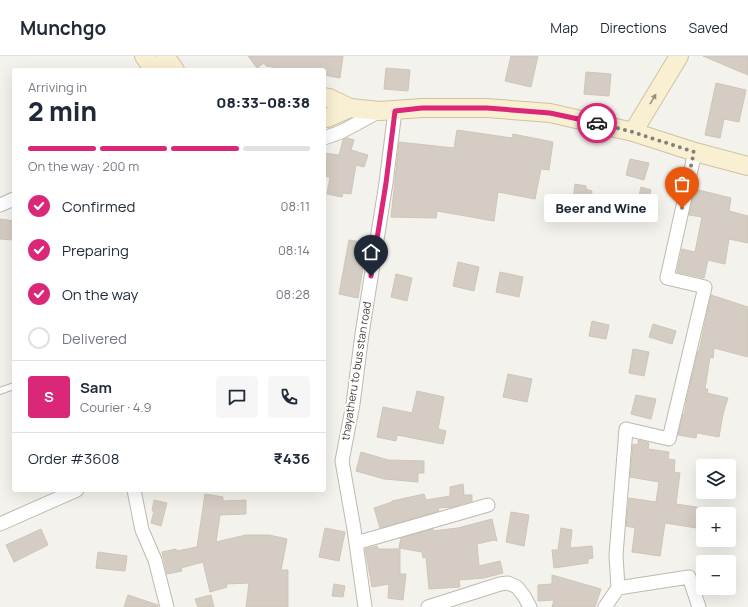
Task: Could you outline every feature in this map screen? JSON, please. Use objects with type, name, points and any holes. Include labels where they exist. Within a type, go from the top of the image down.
[{"type":"main road","points":[[144,56],[153,68]]},
{"type":"main road","points":[[165,56],[174,68]]},
{"type":"main road","points":[[633,132],[679,56]]},
{"type":"main road","points":[[326,98],[350,108],[387,111],[422,108],[487,108],[536,112],[580,119],[633,132],[694,152],[748,166]]},
{"type":"main road","points":[[326,118],[350,108]]},
{"type":"street","points":[[326,137],[387,111]]},
{"type":"street","name":"thayatheru to bus stan road","points":[[365,607],[342,461],[353,404],[362,334],[386,183],[387,111]]},
{"type":"street","points":[[605,607],[618,588],[616,555],[626,429],[668,439],[705,287],[667,278],[694,152]]},
{"type":"street","points":[[0,205],[12,200]]},
{"type":"street","points":[[0,524],[72,492]]},
{"type":"street","points":[[134,492],[142,530],[155,560],[167,607]]},
{"type":"street","points":[[356,543],[488,506]]},
{"type":"street","points":[[618,588],[690,577],[698,607]]},
{"type":"street","points":[[428,607],[500,584],[508,583],[517,587],[530,607]]},
{"type":"lane","points":[[0,391],[12,387]]},
{"type":"building","points":[[248,56],[343,56],[340,78],[326,75],[326,68],[278,68],[266,66],[264,63],[257,68]]},
{"type":"building","points":[[511,56],[538,56],[531,87],[505,81]]},
{"type":"building","points":[[703,56],[748,56],[748,75]]},
{"type":"building","points":[[386,68],[410,70],[408,91],[384,89]]},
{"type":"building","points":[[586,72],[611,74],[609,96],[584,94]]},
{"type":"building","points":[[716,83],[746,90],[739,122],[724,119],[720,138],[705,135]]},
{"type":"building","points":[[457,130],[512,138],[513,134],[553,142],[549,170],[541,169],[535,199],[498,192],[494,221],[437,211],[436,218],[391,217],[399,142],[454,148]]},
{"type":"building","points":[[347,138],[354,140],[351,150],[368,155],[364,167],[356,165],[351,194],[343,193],[342,197],[327,194],[330,177],[326,176],[326,153],[339,155],[343,140]]},
{"type":"building","points":[[630,159],[649,163],[644,180],[626,175]]},
{"type":"building","points":[[575,184],[586,186],[586,189],[592,191],[590,206],[583,205],[583,209],[572,207]]},
{"type":"building","points":[[641,187],[651,190],[647,207],[637,205]]},
{"type":"building","points":[[695,189],[731,198],[729,211],[748,216],[748,243],[729,239],[725,264],[708,260],[704,278],[677,272],[682,249],[695,252],[702,217],[689,215]]},
{"type":"building","points":[[0,219],[12,221],[12,240],[0,239]]},
{"type":"building","points":[[349,240],[367,243],[358,298],[339,294]]},
{"type":"building","points":[[458,262],[479,267],[474,291],[453,286]]},
{"type":"building","points":[[500,272],[523,277],[519,297],[496,292]]},
{"type":"building","points":[[396,274],[412,278],[407,301],[391,297]]},
{"type":"building","points":[[711,295],[748,307],[748,357],[714,348],[713,358],[710,357],[705,389],[708,389],[707,393],[728,398],[723,414],[719,437],[697,433],[696,438],[678,435],[683,414],[684,415]]},
{"type":"building","points":[[592,321],[609,325],[606,339],[589,336]]},
{"type":"building","points":[[653,324],[676,331],[672,344],[649,337]]},
{"type":"building","points":[[633,349],[649,352],[644,376],[629,373]]},
{"type":"building","points":[[508,374],[532,379],[527,402],[503,397]]},
{"type":"building","points":[[417,391],[444,397],[438,429],[446,431],[443,444],[397,435],[396,441],[377,437],[383,407],[412,413]]},
{"type":"building","points":[[636,395],[656,399],[651,419],[631,414]]},
{"type":"building","points":[[638,440],[649,443],[648,449],[669,452],[668,459],[675,460],[674,472],[680,473],[676,504],[696,507],[696,528],[665,523],[660,556],[632,552],[635,528],[626,526],[629,498],[656,502],[659,482],[630,477],[633,444],[638,445]]},
{"type":"building","points":[[361,452],[388,460],[424,461],[424,473],[418,473],[418,482],[384,479],[356,471]]},
{"type":"building","points":[[463,484],[464,495],[472,495],[472,501],[452,507],[438,508],[439,511],[380,528],[374,508],[392,501],[424,494],[426,500],[450,496],[450,487]]},
{"type":"building","points":[[205,494],[223,497],[223,501],[246,500],[246,514],[220,515],[216,542],[246,535],[269,535],[287,539],[281,570],[288,570],[288,607],[246,607],[249,583],[226,584],[227,587],[210,592],[203,562],[181,568],[182,571],[167,574],[162,552],[197,547]]},
{"type":"building","points":[[154,500],[167,503],[161,526],[151,523],[154,511],[152,511]]},
{"type":"building","points":[[511,512],[529,515],[524,546],[506,542]]},
{"type":"building","points":[[492,519],[497,541],[494,540],[477,544],[479,566],[500,561],[503,573],[484,578],[459,580],[460,587],[429,589],[426,557],[423,558],[422,552],[399,548],[401,538],[433,529],[433,531],[458,528]]},
{"type":"building","points":[[325,528],[345,532],[339,561],[319,557]]},
{"type":"building","points":[[561,528],[572,530],[570,548],[592,546],[593,558],[588,559],[588,563],[554,568],[552,550],[558,550]]},
{"type":"building","points":[[41,529],[48,545],[14,562],[6,545]]},
{"type":"building","points":[[377,546],[378,549],[400,549],[400,574],[406,574],[403,600],[388,598],[389,584],[372,587],[365,549]]},
{"type":"building","points":[[98,552],[127,556],[125,571],[96,568]]},
{"type":"building","points":[[552,575],[601,589],[595,607],[552,607],[554,600],[538,601],[538,585],[552,584]]},
{"type":"building","points":[[334,584],[345,586],[343,597],[332,596]]},
{"type":"building","points":[[128,595],[158,605],[158,607],[124,607]]},
{"type":"building","points":[[211,595],[214,607],[198,607],[195,599]]},
{"type":"way so far","points":[[597,123],[633,132],[694,152],[682,208]]},
{"type":"place","name":"Beer and Wine","points":[[682,208]]},
{"type":"route","points":[[371,276],[386,183],[395,111],[422,108],[487,108],[550,113],[597,123]]}]
